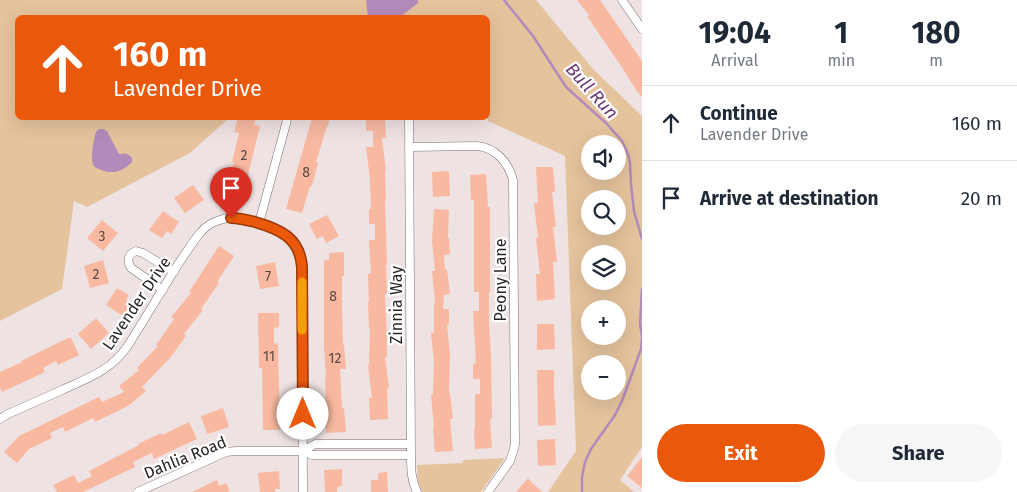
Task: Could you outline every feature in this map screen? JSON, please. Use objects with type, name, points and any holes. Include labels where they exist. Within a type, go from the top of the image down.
[{"type":"street","points":[[622,0],[642,29]]},
{"type":"street","points":[[259,224],[287,120]]},
{"type":"street","name":"Zinnia Way","points":[[409,120],[410,444],[412,477],[417,492]]},
{"type":"street","name":"Peony Lane","points":[[410,147],[484,147],[504,161],[511,172],[513,180],[515,445],[510,461],[488,492]]},
{"type":"street","name":"Lavender Drive","points":[[0,419],[108,367],[123,352],[201,231],[222,219],[231,218],[259,224],[284,233],[295,244],[301,258],[303,492]]},
{"type":"street","points":[[163,290],[131,268],[128,260],[130,255],[136,251],[143,253],[174,272]]},
{"type":"street","name":"Dahlia Road","points":[[303,451],[315,444],[410,444]]},
{"type":"street","name":"Dahlia Road","points":[[138,492],[226,452],[236,450],[303,451],[312,455],[411,454]]},
{"type":"shaded area","points":[[0,0],[536,0],[594,70],[642,116],[642,447],[620,480],[634,492],[548,492],[576,451],[565,156],[488,121],[490,120],[490,15],[15,15],[15,120],[227,120],[190,153],[87,207],[74,201],[62,289],[0,321]]},
{"type":"shaded area","points":[[366,0],[418,0],[418,3],[403,15],[368,15]]},
{"type":"shaded area","points":[[99,129],[107,131],[119,154],[129,155],[132,158],[132,162],[117,172],[103,171],[94,166],[92,161],[93,148],[96,132]]},
{"type":"shaded area","points":[[505,458],[481,492],[422,492],[418,482],[417,465],[463,463],[463,460]]},
{"type":"building","points":[[577,0],[600,0],[642,61],[642,97],[587,16],[589,15]]},
{"type":"building","points":[[237,120],[255,120],[254,125],[260,126],[242,199],[226,195],[239,133],[234,132]]},
{"type":"building","points":[[311,120],[330,120],[316,162],[318,163],[312,186],[310,186],[302,213],[286,209]]},
{"type":"building","points":[[366,120],[385,120],[386,138],[382,138],[386,170],[387,294],[385,294],[387,357],[385,357],[389,388],[387,389],[388,419],[370,420],[369,398],[372,398],[368,366],[370,328],[368,274],[371,273],[369,240],[375,240],[375,224],[369,224],[369,209],[371,209],[370,180],[366,147],[373,147],[373,131],[366,131]]},
{"type":"building","points":[[536,167],[553,167],[555,192],[552,192],[556,227],[553,227],[557,262],[553,262],[555,299],[537,301],[536,274],[540,274],[534,203],[538,203]]},
{"type":"building","points":[[449,171],[450,196],[433,197],[432,172]]},
{"type":"building","points":[[486,174],[488,207],[490,207],[489,325],[492,448],[475,449],[475,394],[480,394],[480,379],[473,379],[473,364],[476,363],[473,311],[479,311],[479,292],[474,292],[474,200],[471,200],[470,175]]},
{"type":"building","points":[[193,185],[204,200],[185,213],[174,198]]},
{"type":"building","points":[[434,209],[449,210],[448,238],[450,254],[444,255],[450,294],[444,295],[443,309],[449,309],[449,325],[447,325],[450,354],[449,393],[453,419],[450,419],[453,451],[435,452],[431,395],[433,394],[434,362],[431,333],[434,333],[435,303],[432,271],[435,271],[432,240]]},
{"type":"building","points":[[163,211],[179,222],[171,234],[167,231],[162,238],[149,230]]},
{"type":"building","points":[[327,215],[339,236],[326,243],[323,236],[317,239],[309,224]]},
{"type":"building","points":[[102,220],[118,233],[103,251],[87,238]]},
{"type":"building","points":[[219,246],[234,256],[217,282],[219,283],[201,309],[203,310],[184,334],[186,336],[170,358],[142,387],[146,391],[128,406],[95,422],[93,418],[65,432],[63,427],[50,433],[52,438],[29,449],[17,463],[4,452],[19,436],[99,397],[102,402],[124,392],[119,386],[139,370],[137,368],[158,346],[156,345],[174,319],[171,317],[191,293],[189,292]]},
{"type":"building","points":[[344,252],[342,307],[346,369],[340,369],[342,408],[344,408],[346,432],[326,433],[324,260],[329,260],[329,253]]},
{"type":"building","points":[[103,260],[109,283],[90,288],[84,266]]},
{"type":"building","points":[[275,262],[279,286],[260,289],[256,266]]},
{"type":"building","points":[[117,288],[129,295],[126,300],[134,305],[126,318],[106,305]]},
{"type":"building","points":[[258,313],[279,313],[279,327],[274,328],[274,344],[278,343],[280,430],[263,430],[262,368],[259,368]]},
{"type":"building","points":[[96,318],[109,333],[91,349],[78,334]]},
{"type":"building","points":[[537,324],[554,324],[555,349],[537,350]]},
{"type":"building","points":[[71,338],[79,355],[58,365],[56,361],[43,368],[45,372],[2,392],[0,388],[0,372]]},
{"type":"building","points":[[537,370],[554,370],[556,425],[538,426]]},
{"type":"building","points":[[223,408],[229,427],[207,434],[201,416]]},
{"type":"building","points":[[189,422],[197,439],[154,459],[152,453],[133,462],[135,467],[83,492],[57,492],[53,485],[74,475],[78,483],[92,476],[89,471],[138,444]]},
{"type":"building","points":[[555,439],[556,465],[538,466],[537,440]]},
{"type":"building","points":[[642,457],[642,488],[627,476]]},
{"type":"building","points":[[342,469],[342,486],[337,487],[337,492],[325,492],[324,470]]},
{"type":"building","points":[[279,471],[280,489],[275,489],[275,492],[260,492],[258,473]]},
{"type":"building","points":[[387,472],[388,492],[371,492],[371,480],[378,480],[378,473]]},
{"type":"building","points":[[528,478],[531,482],[543,492],[516,492]]},
{"type":"building","points":[[217,480],[219,486],[226,483],[230,492],[192,492]]},
{"type":"waterway","name":"Bull Run","points":[[504,0],[533,36],[566,87],[607,124],[622,141],[630,163],[634,211],[642,239]]},
{"type":"waterway","name":"Bull Run","points":[[642,289],[640,324],[642,336]]},
{"type":"waterway","name":"Bull Run","points":[[582,492],[585,462],[591,449],[615,415],[622,401],[641,349],[642,338]]},
{"type":"slow traffic","points":[[302,282],[302,330]]},
{"type":"route","points":[[231,218],[242,219],[280,230],[292,240],[300,253],[302,267],[303,414]]}]
